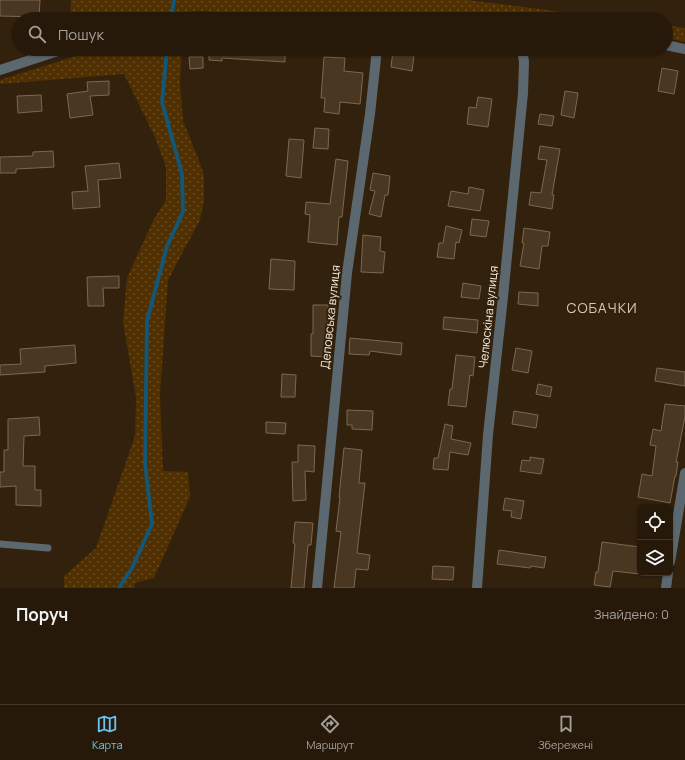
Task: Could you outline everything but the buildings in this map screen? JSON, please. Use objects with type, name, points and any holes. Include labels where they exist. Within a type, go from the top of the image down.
[{"type":"street","points":[[673,46],[685,49]]},
{"type":"street","points":[[0,70],[43,56]]},
{"type":"street","name":"Деповська вулиця","points":[[317,588],[348,265],[370,114],[375,56]]},
{"type":"street","name":"Челюскіна вулиця","points":[[477,588],[488,435],[523,93],[523,56]]},
{"type":"street","points":[[673,544],[685,473]]},
{"type":"street","points":[[666,588],[668,576]]},
{"type":"lane","points":[[0,544],[48,548]]},
{"type":"shaded area","points":[[71,0],[468,0],[562,12],[200,11],[70,12]]},
{"type":"shaded area","points":[[673,26],[685,28],[685,42],[673,39]]},
{"type":"shaded area","points":[[76,56],[182,56],[180,82],[183,121],[204,175],[204,200],[200,220],[168,280],[160,394],[163,471],[188,472],[190,497],[154,578],[135,583],[134,588],[64,588],[64,576],[96,548],[135,436],[136,397],[123,322],[127,278],[154,219],[166,200],[166,167],[155,137],[124,74],[0,84],[0,80]]},
{"type":"waterway","points":[[172,12],[174,0]]},
{"type":"waterway","points":[[119,588],[132,568],[152,524],[145,463],[147,321],[167,246],[183,212],[182,174],[162,102],[166,56]]},
{"type":"district","name":"СОБАЧКИ","points":[[602,307]]}]
